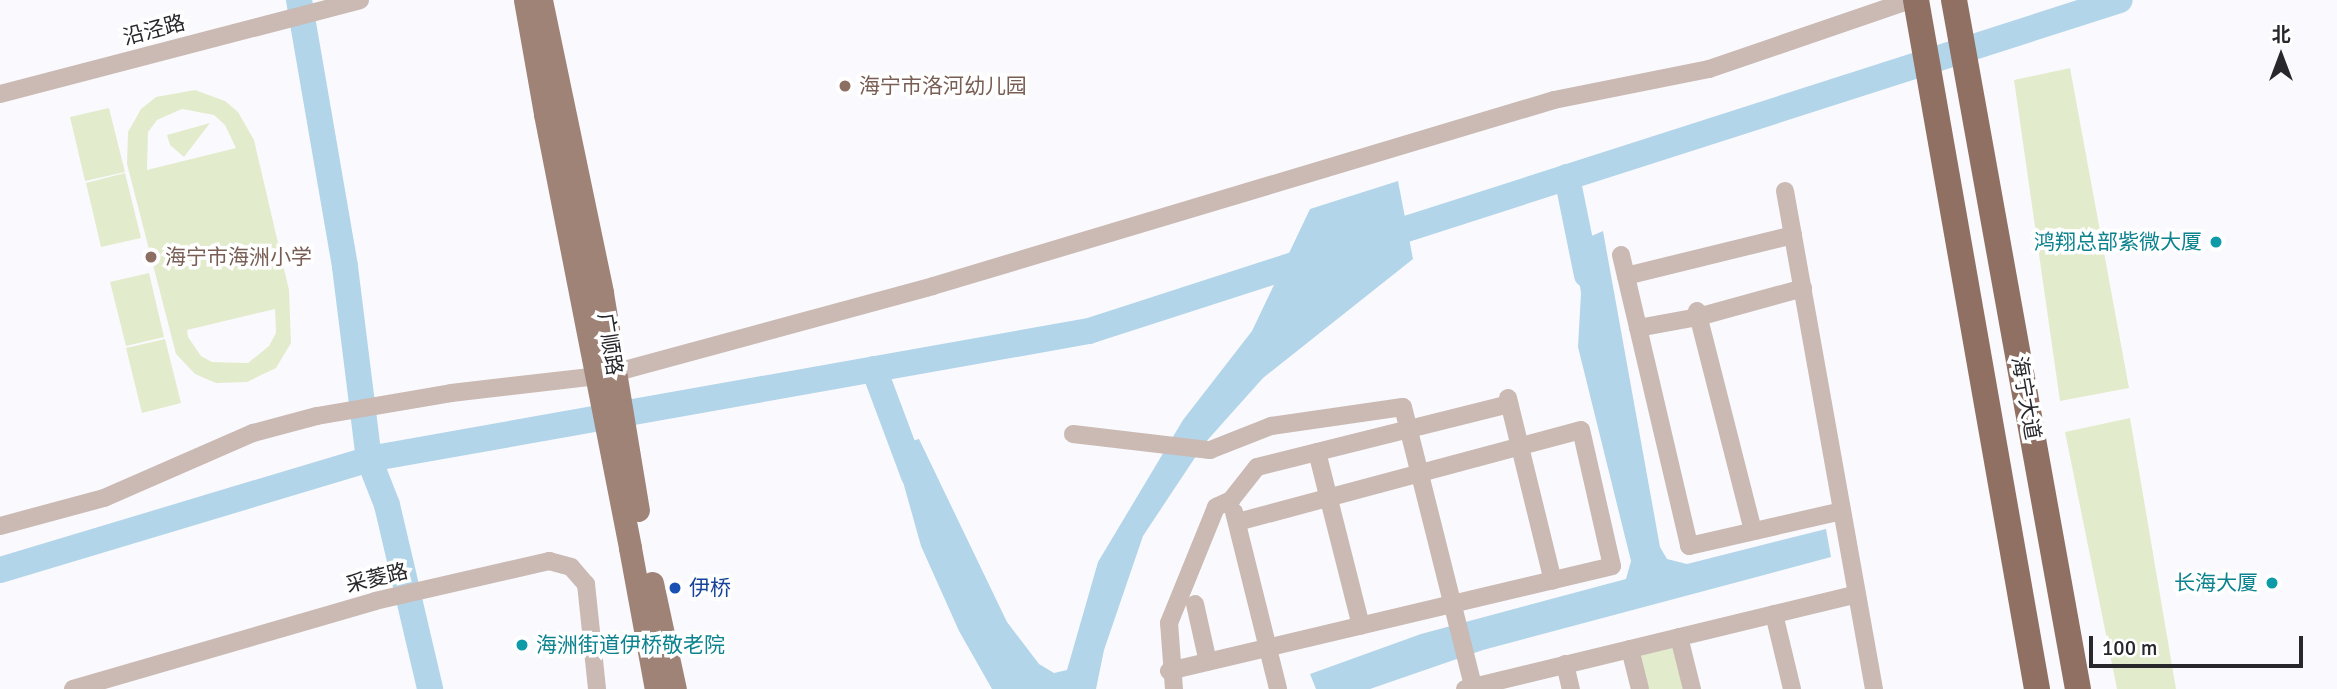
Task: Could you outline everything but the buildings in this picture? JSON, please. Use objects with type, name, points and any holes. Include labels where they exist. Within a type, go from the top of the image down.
[{"type":"highway","name":"海宁大道","points":[[1913,0],[1938,118],[2037,689]]},
{"type":"highway","name":"海宁大道","points":[[1954,0],[2078,689]]},
{"type":"main road","points":[[525,0],[545,114],[637,549]]},
{"type":"main road","name":"广顺路","points":[[541,0],[602,293],[656,689]]},
{"type":"main road","name":"广顺路","points":[[637,549],[675,689]]},
{"type":"street","points":[[0,526],[104,498],[253,433],[317,416],[606,375],[933,286],[1554,100],[1709,69],[1913,0]]},
{"type":"street","name":"沿泾路","points":[[0,93],[357,1]]},
{"type":"street","points":[[1785,191],[1874,689]]},
{"type":"street","points":[[1626,276],[1793,235]]},
{"type":"street","points":[[1621,254],[1689,546],[1842,511]]},
{"type":"street","points":[[1638,328],[1802,288]]},
{"type":"street","points":[[1698,314],[1753,531]]},
{"type":"street","points":[[1237,522],[1328,498],[1520,446],[1581,430],[1612,566],[1553,581],[1453,605],[1208,662],[1172,680],[1169,623],[1216,507],[1231,500],[1256,467],[1509,401],[1520,446],[1553,581]]},
{"type":"street","points":[[1073,434],[1210,450],[1271,426],[1403,407],[1470,684],[1630,649],[1857,594]]},
{"type":"street","points":[[1317,452],[1361,626]]},
{"type":"street","points":[[1231,500],[1278,689]]},
{"type":"street","name":"采菱路","points":[[73,689],[375,601],[549,561],[571,567],[586,584],[597,689]]},
{"type":"street","points":[[1195,604],[1208,662]]},
{"type":"street","points":[[1774,614],[1793,689]]},
{"type":"street","points":[[1679,637],[1692,689]]},
{"type":"street","points":[[1630,649],[1640,689]]},
{"type":"street","points":[[1565,664],[1572,689]]},
{"type":"green space","points":[[2070,68],[2129,388],[2060,401],[2014,80]]},
{"type":"green space","points":[[195,90],[225,101],[238,112],[254,140],[289,290],[291,343],[276,368],[247,382],[216,383],[195,374],[176,354],[127,164],[128,132],[141,109],[156,97]],"holes":[[[182,109],[214,115],[225,125],[236,148],[147,170],[148,132],[157,120]],[[275,309],[276,333],[269,346],[248,363],[212,362],[201,356],[188,337],[187,330]]]},
{"type":"green space","points":[[109,108],[125,172],[85,181],[70,117]]},
{"type":"green space","points":[[210,123],[184,157],[170,145],[167,135]]},
{"type":"green space","points":[[125,173],[141,238],[101,247],[86,183]]},
{"type":"green space","points":[[149,273],[164,337],[126,346],[110,282]]},
{"type":"green space","points":[[165,339],[181,403],[142,413],[126,348]]},
{"type":"green space","points":[[2130,418],[2176,689],[2117,689],[2065,432]]},
{"type":"green space","points":[[1674,645],[1685,689],[1644,689],[1636,653]]},
{"type":"water","points":[[1398,181],[1413,259],[1263,378],[1204,444],[1143,536],[1104,650],[1096,689],[992,689],[959,631],[921,546],[893,446],[919,439],[1007,622],[1039,664],[1054,673],[1067,670],[1098,562],[1183,420],[1252,331],[1310,209]]},
{"type":"water","points":[[1603,231],[1660,547],[1667,559],[1687,564],[1826,529],[1831,557],[1483,650],[1370,689],[1316,689],[1310,674],[1421,634],[1626,579],[1631,561],[1578,347],[1581,293],[1573,244]]},
{"type":"waterway","points":[[299,0],[345,267],[369,459],[387,505],[430,689]]},
{"type":"waterway","points":[[2092,0],[2093,9]]},
{"type":"waterway","points":[[1375,239],[2120,0]]},
{"type":"waterway","points":[[1567,177],[1587,275]]},
{"type":"waterway","points":[[0,570],[369,459],[1089,331],[1315,258]]},
{"type":"waterway","points":[[874,369],[914,476]]},
{"type":"place","name":"海宁市洛河幼儿园","points":[[845,86]]},
{"type":"place","name":"鸿翔总部紫微大厦","points":[[2216,242]]},
{"type":"place","name":"海宁市海洲小学","points":[[151,257]]},
{"type":"place","name":"长海大厦","points":[[2272,583]]},
{"type":"place","name":"伊桥","points":[[675,588]]},
{"type":"place","name":"海洲街道伊桥敬老院","points":[[522,645]]}]
